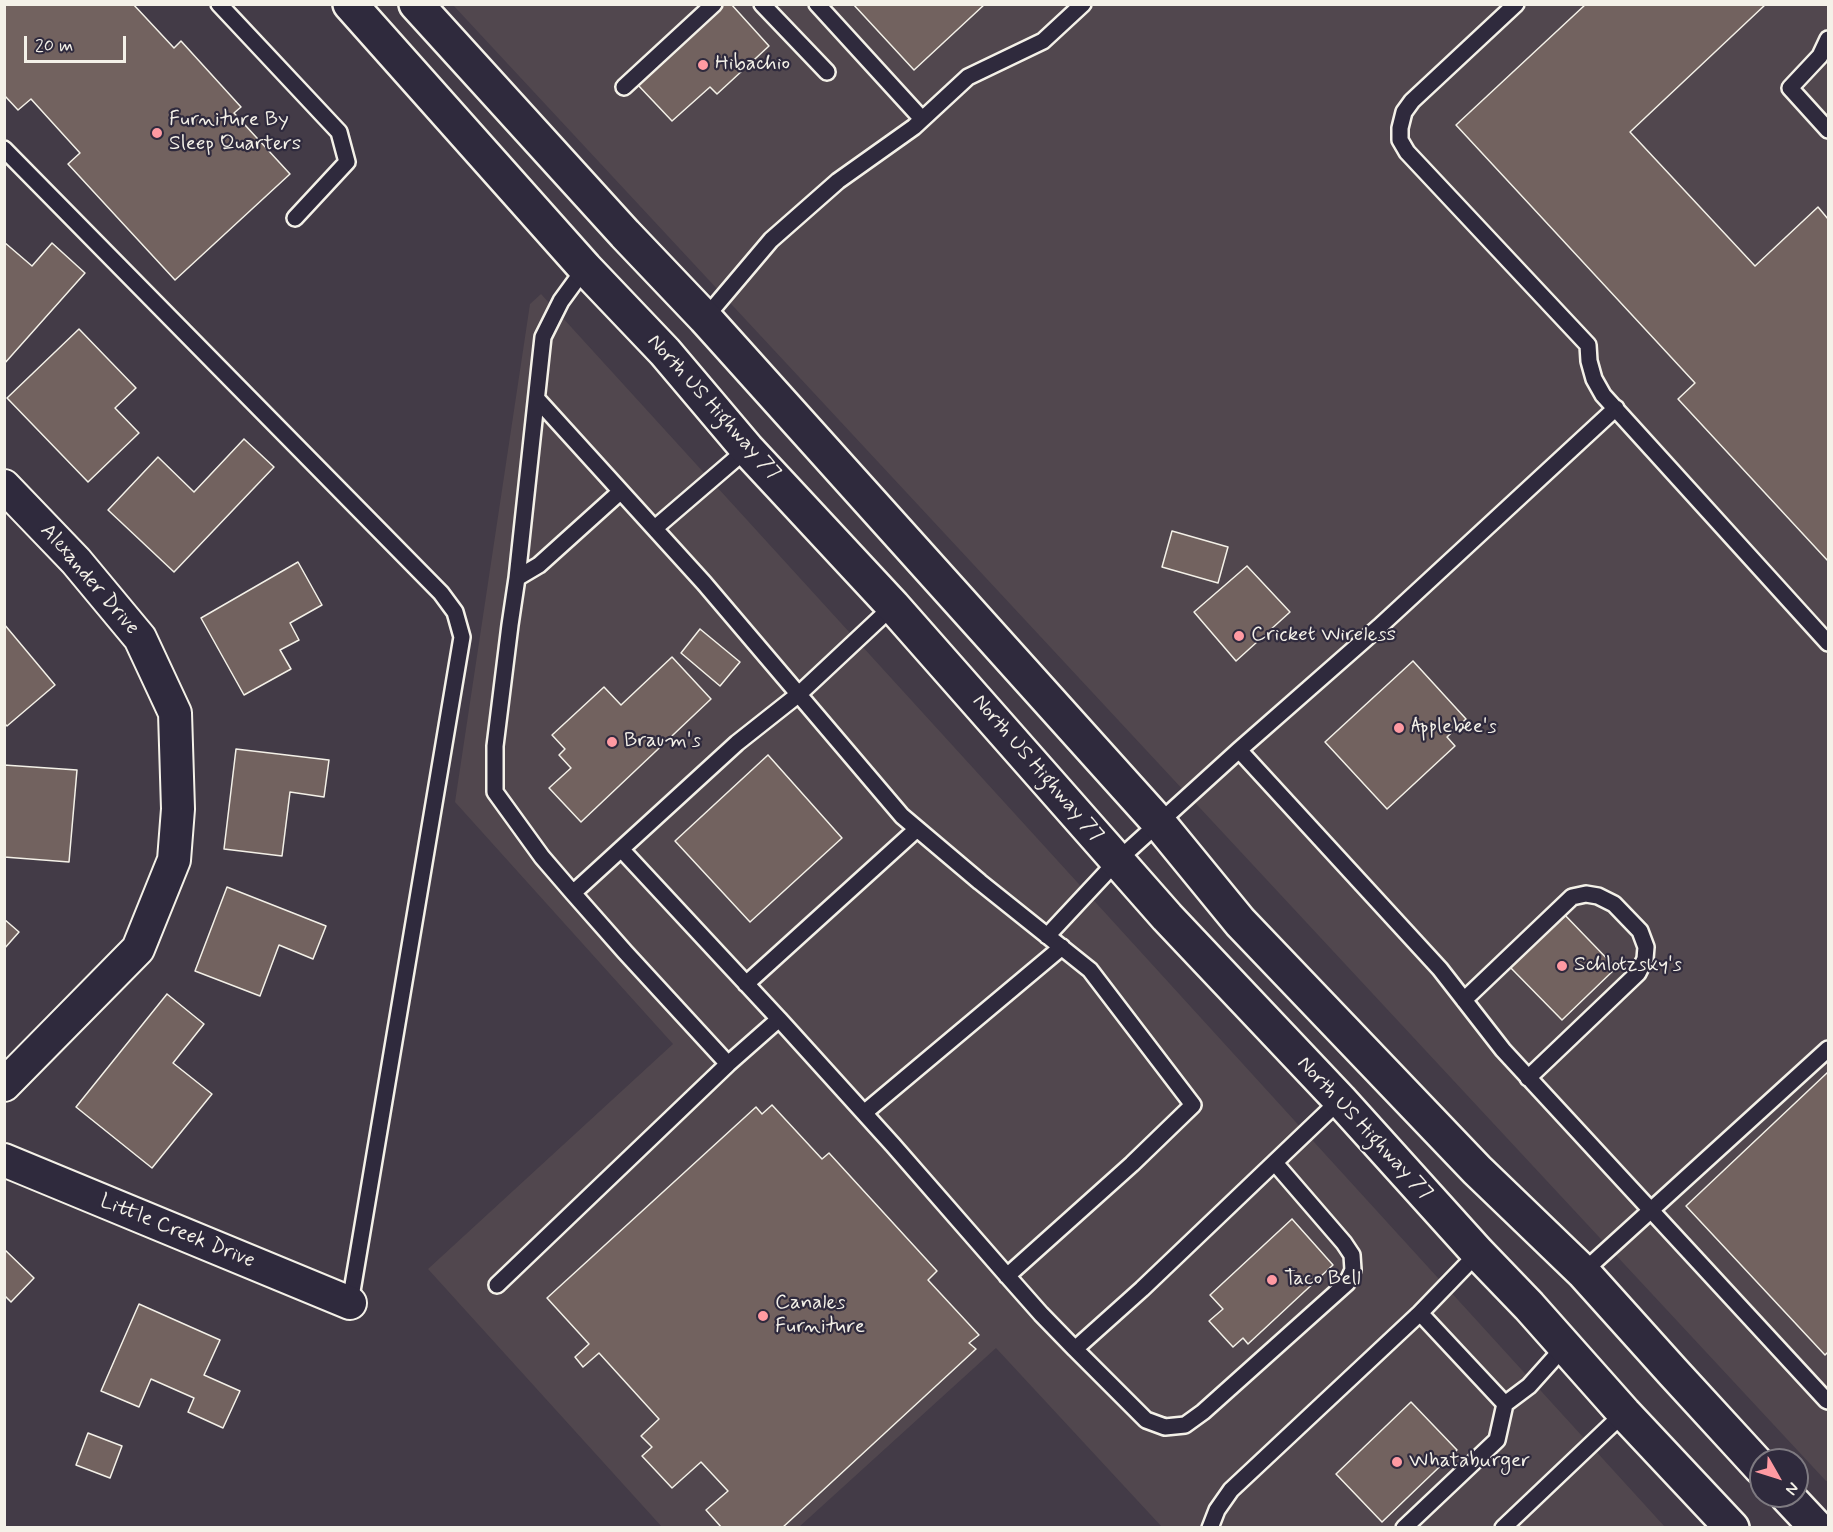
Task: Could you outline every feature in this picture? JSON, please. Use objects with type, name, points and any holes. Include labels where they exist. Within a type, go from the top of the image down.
[{"type":"main road","name":"North US Highway 77","points":[[350,4],[585,268],[664,352],[747,449],[893,606],[1167,917],[1340,1100],[1624,1413],[1732,1527]]},
{"type":"main road","points":[[416,4],[625,234],[705,318],[1159,824],[1240,922],[1477,1170],[1583,1272],[1749,1455]]},
{"type":"main road","points":[[1798,1508],[1816,1527]]},
{"type":"street","name":"Alexander Drive","points":[[4,486],[76,561],[141,638],[175,713],[178,809],[174,860],[138,949],[4,1085]]},
{"type":"street","name":"Little Creek Drive","points":[[4,1160],[350,1303]]},
{"type":"lane","points":[[219,4],[339,132],[347,162],[295,218]]},
{"type":"lane","points":[[624,87],[714,4]]},
{"type":"lane","points":[[762,4],[827,72]]},
{"type":"lane","points":[[817,4],[922,119]]},
{"type":"lane","points":[[705,318],[771,240],[838,181],[922,119],[968,77],[1043,42],[1083,4]]},
{"type":"lane","points":[[1516,4],[1412,101],[1404,112],[1400,140],[1407,152],[1588,345],[1594,379],[1603,394],[1828,643]]},
{"type":"lane","points":[[1828,39],[1824,61],[1790,88],[1828,130]]},
{"type":"lane","points":[[4,149],[441,593],[455,612],[462,638],[350,1303]]},
{"type":"lane","points":[[585,268],[561,301],[543,337],[517,578],[495,746],[495,792],[542,856],[573,893],[728,1064]]},
{"type":"lane","points":[[537,399],[655,528],[902,816],[1090,970],[1193,1105],[1132,1164],[1007,1276]]},
{"type":"lane","points":[[1047,936],[1118,860],[1379,627],[1616,408]]},
{"type":"lane","points":[[655,528],[747,449]]},
{"type":"lane","points":[[517,578],[539,565],[620,492]]},
{"type":"lane","points":[[573,893],[738,742],[799,694],[893,606]]},
{"type":"lane","points":[[1239,750],[1440,969],[1503,1050],[1528,1078],[1828,1401]]},
{"type":"lane","points":[[746,984],[917,829]]},
{"type":"lane","points":[[621,849],[864,1113],[1041,1314],[1146,1420],[1165,1427],[1185,1425],[1203,1412],[1347,1283],[1353,1270],[1352,1255],[1275,1163]]},
{"type":"lane","points":[[1464,1000],[1572,897],[1586,894],[1598,896],[1614,904],[1640,931],[1646,947],[1645,959],[1638,973],[1528,1078]]},
{"type":"lane","points":[[864,1113],[1062,947]]},
{"type":"lane","points":[[497,1286],[728,1064],[779,1019]]},
{"type":"lane","points":[[1583,1272],[1652,1212],[1828,1049]]},
{"type":"lane","points":[[1075,1348],[1150,1281],[1340,1100]]},
{"type":"lane","points":[[1210,1527],[1217,1510],[1231,1490],[1420,1313],[1478,1253]]},
{"type":"lane","points":[[1420,1313],[1505,1404]]},
{"type":"lane","points":[[1404,1527],[1497,1440],[1505,1404],[1529,1386],[1564,1347]]},
{"type":"lane","points":[[1503,1527],[1624,1413]]},
{"type":"shaded area","points":[[453,5],[1828,5],[1828,1481],[1809,1463],[1809,1448],[1795,1448]]},
{"type":"shaded area","points":[[541,294],[1665,1527],[1162,1527],[996,1348],[799,1527],[662,1527],[428,1269],[673,1044],[455,802],[530,304]]},
{"type":"building","name":"Furniture By Sleep Quarters","points":[[4,4],[133,4],[174,48],[181,41],[241,107],[234,113],[290,174],[175,280],[68,164],[80,153],[31,99],[18,110],[4,95]]},
{"type":"building","name":"Hibachio","points":[[723,4],[731,4],[769,46],[717,94],[710,87],[672,121],[637,84]]},
{"type":"building","points":[[853,4],[985,4],[914,70]]},
{"type":"building","points":[[1586,4],[1766,4],[1630,132],[1755,266],[1818,207],[1828,219],[1828,561],[1678,399],[1695,383],[1456,125]]},
{"type":"building","points":[[4,242],[32,266],[52,243],[85,273],[4,364]]},
{"type":"building","points":[[79,329],[136,388],[115,408],[139,433],[88,482],[7,398]]},
{"type":"building","points":[[244,439],[274,467],[174,572],[108,510],[158,457],[194,492]]},
{"type":"building","points":[[1172,531],[1228,547],[1218,583],[1162,567]]},
{"type":"building","points":[[298,562],[322,605],[290,623],[299,640],[280,650],[291,669],[244,695],[201,618]]},
{"type":"building","name":"Cricket Wireless","points":[[1247,566],[1290,612],[1236,661],[1194,612]]},
{"type":"building","points":[[4,624],[55,685],[7,726],[4,723]]},
{"type":"building","points":[[700,629],[740,662],[720,686],[681,653]]},
{"type":"building","name":"Braum's","points":[[672,657],[711,699],[581,822],[549,788],[571,768],[559,755],[565,749],[552,735],[604,687],[621,705]]},
{"type":"building","name":"Applebee's","points":[[1413,661],[1466,719],[1447,737],[1455,746],[1387,809],[1325,742]]},
{"type":"building","points":[[236,749],[329,760],[324,797],[290,792],[282,856],[224,849]]},
{"type":"building","points":[[768,755],[842,838],[750,922],[675,841]]},
{"type":"building","points":[[4,765],[77,770],[69,862],[4,857]]},
{"type":"building","points":[[227,887],[326,926],[313,959],[279,945],[260,996],[195,971]]},
{"type":"building","name":"Schlotzsky's","points":[[1561,911],[1616,968],[1562,1020],[1507,964]]},
{"type":"building","points":[[4,919],[19,932],[4,949]]},
{"type":"building","points":[[167,994],[204,1024],[173,1063],[212,1094],[152,1168],[76,1107]]},
{"type":"building","points":[[1828,1072],[1828,1352],[1825,1355],[1686,1206]]},
{"type":"building","name":"Canales Furniture","points":[[772,1105],[822,1159],[829,1153],[937,1271],[928,1280],[979,1335],[969,1343],[976,1349],[782,1528],[722,1528],[706,1510],[728,1491],[701,1462],[672,1488],[642,1456],[652,1447],[641,1436],[659,1419],[599,1353],[583,1367],[575,1357],[589,1344],[547,1298],[756,1107],[762,1114]]},
{"type":"building","name":"Taco Bell","points":[[1292,1219],[1333,1265],[1248,1344],[1243,1338],[1233,1347],[1209,1321],[1223,1309],[1210,1295]]},
{"type":"building","points":[[4,1249],[34,1278],[11,1302],[4,1295]]},
{"type":"building","points":[[139,1304],[220,1340],[204,1375],[240,1391],[223,1428],[188,1412],[194,1398],[151,1379],[139,1407],[101,1391]]},
{"type":"building","name":"Whataburger","points":[[1411,1402],[1457,1450],[1382,1522],[1336,1474]]},
{"type":"building","points":[[88,1433],[122,1446],[110,1478],[76,1465]]},
{"type":"place","name":"Hibachio","points":[[703,65]]},
{"type":"place","name":"Furniture By Sleep Quarters","points":[[157,133]]},
{"type":"place","name":"Cricket Wireless","points":[[1239,636]]},
{"type":"place","name":"Applebee's","points":[[1399,728]]},
{"type":"place","name":"Braum's","points":[[612,742]]},
{"type":"place","name":"Schlotzsky's","points":[[1562,966]]},
{"type":"place","name":"Taco Bell","points":[[1272,1280]]},
{"type":"place","name":"Canales Furniture","points":[[763,1316]]},
{"type":"place","name":"Whataburger","points":[[1397,1462]]}]
